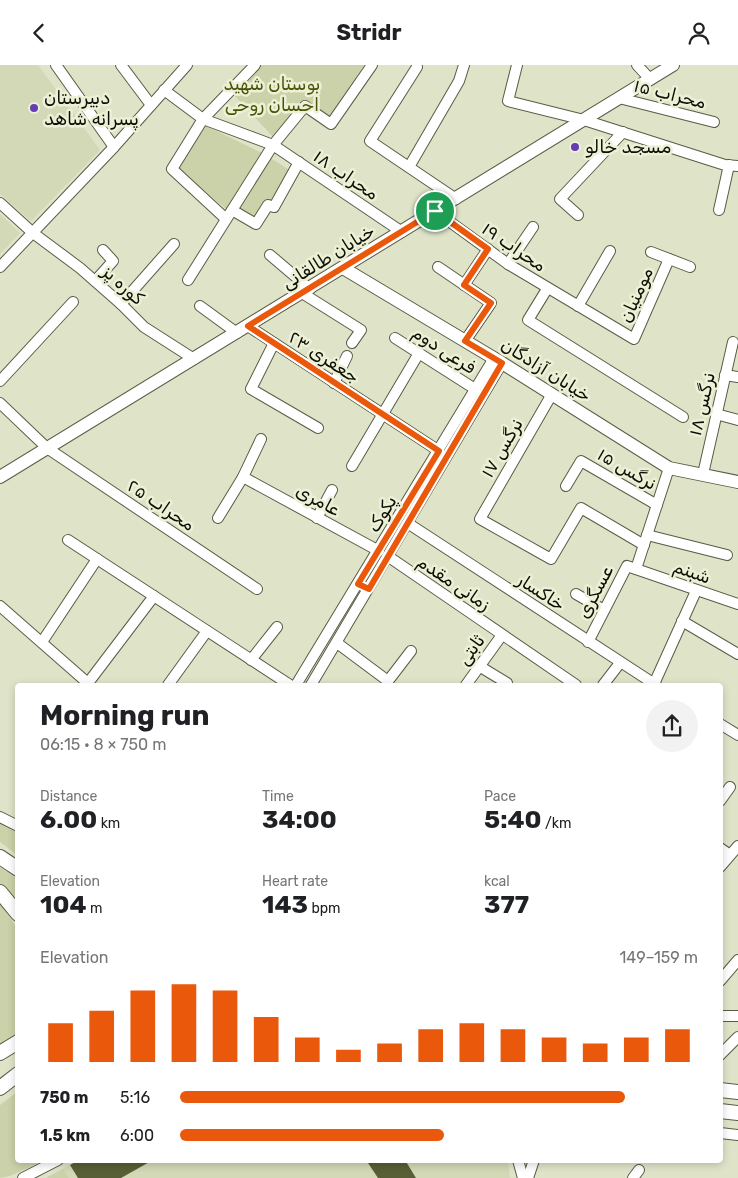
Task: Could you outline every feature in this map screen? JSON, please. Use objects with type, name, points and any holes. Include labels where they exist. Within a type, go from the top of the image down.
[{"type":"highway","points":[[0,857],[15,867]]},
{"type":"highway","points":[[0,892],[15,909]]},
{"type":"highway","points":[[0,1053],[15,1044]]},
{"type":"highway","points":[[0,1088],[15,1076]]},
{"type":"highway","points":[[0,1093],[15,1087]]},
{"type":"highway","points":[[723,1090],[738,1092]]},
{"type":"highway","points":[[723,1111],[738,1113]]},
{"type":"main road","name":"خیابان طالقانی","points":[[0,477],[673,65]]},
{"type":"main road","name":"خیابان آزادگان","points":[[343,268],[498,360],[669,468],[703,473],[738,482]]},
{"type":"street","points":[[56,65],[114,147]]},
{"type":"street","points":[[121,65],[151,105]]},
{"type":"street","points":[[0,267],[114,147],[187,65]]},
{"type":"street","points":[[226,219],[172,169],[203,119],[255,65]]},
{"type":"street","points":[[188,280],[273,145],[305,106],[331,124],[372,65]]},
{"type":"street","points":[[409,167],[459,81],[464,65]]},
{"type":"street","points":[[516,65],[508,101],[584,120],[734,166],[719,211]]},
{"type":"street","points":[[637,65],[650,79]]},
{"type":"street","points":[[416,67],[370,141],[456,199]]},
{"type":"street","name":"محراب ۱۸","points":[[164,90],[203,119],[273,145],[402,232]]},
{"type":"street","name":"محراب ۱۵","points":[[619,98],[714,122]]},
{"type":"street","points":[[578,215],[560,199],[623,132]]},
{"type":"street","points":[[232,209],[256,224],[268,205],[274,207],[299,163]]},
{"type":"street","name":"کوره پز","points":[[0,203],[33,233],[95,281],[144,327],[194,359]]},
{"type":"street","name":"محراب ۱۹","points":[[435,211],[508,264],[578,306]]},
{"type":"street","points":[[508,264],[533,227]]},
{"type":"street","points":[[121,304],[174,244]]},
{"type":"street","points":[[464,285],[488,249]]},
{"type":"street","points":[[95,281],[113,261],[103,250]]},
{"type":"street","points":[[578,306],[610,251]]},
{"type":"street","points":[[651,253],[690,267]]},
{"type":"street","points":[[270,255],[306,291],[361,330],[352,343]]},
{"type":"street","name":"مومنیان","points":[[578,306],[634,339],[669,259]]},
{"type":"street","points":[[438,267],[491,303],[465,341]]},
{"type":"street","points":[[547,289],[528,320],[683,417]]},
{"type":"street","points":[[0,381],[73,302]]},
{"type":"street","points":[[200,306],[237,333]]},
{"type":"street","name":"جعفری ۲۳","points":[[248,326],[439,451]]},
{"type":"street","name":"فرعی دوم","points":[[395,338],[475,389]]},
{"type":"street","name":"نرگس ۱۸","points":[[703,473],[733,342]]},
{"type":"street","points":[[274,343],[251,389],[318,428]]},
{"type":"street","points":[[352,466],[419,353]]},
{"type":"street","points":[[334,383],[346,356]]},
{"type":"street","name":"پکوک","points":[[297,683],[379,551],[475,389],[498,360]]},
{"type":"street","name":"پکوک","points":[[312,683],[409,524],[498,360]]},
{"type":"street","points":[[725,375],[738,377]]},
{"type":"street","name":"نرگس ۱۷","points":[[552,394],[480,519],[552,559],[581,508],[644,545]]},
{"type":"street","name":"محراب ۲۵","points":[[0,403],[47,448],[257,589]]},
{"type":"street","points":[[716,414],[738,420]]},
{"type":"street","points":[[218,518],[243,477],[261,439]]},
{"type":"street","name":"نرگس ۱۵","points":[[566,486],[581,461],[657,505]]},
{"type":"street","points":[[636,569],[669,468]]},
{"type":"street","name":"عامری","points":[[243,477],[379,551]]},
{"type":"street","points":[[317,518],[332,490]]},
{"type":"street","name":"خاکسار","points":[[409,524],[653,683]]},
{"type":"street","points":[[647,535],[727,555]]},
{"type":"street","points":[[68,541],[287,683]]},
{"type":"street","name":"زمانی مقدم","points":[[389,557],[573,683]]},
{"type":"street","points":[[42,642],[97,559]]},
{"type":"street","name":"عسگری","points":[[588,642],[627,566],[636,569]]},
{"type":"street","name":"شبنم","points":[[636,569],[738,604]]},
{"type":"street","points":[[358,584],[369,589]]},
{"type":"street","points":[[655,683],[696,591]]},
{"type":"street","points":[[576,594],[604,609]]},
{"type":"street","points":[[90,683],[154,596]]},
{"type":"street","points":[[0,606],[88,683]]},
{"type":"street","points":[[682,621],[738,654]]},
{"type":"street","points":[[252,660],[277,627]]},
{"type":"street","points":[[169,683],[207,631]]},
{"type":"street","name":"ثابتی","points":[[467,683],[502,635]]},
{"type":"street","points":[[337,643],[388,681],[410,651]]},
{"type":"street","points":[[605,683],[620,663]]},
{"type":"street","points":[[480,666],[507,683]]},
{"type":"street","points":[[723,726],[738,735]]},
{"type":"street","points":[[723,797],[730,787]]},
{"type":"street","points":[[0,817],[15,824]]},
{"type":"street","points":[[723,863],[738,846]]},
{"type":"street","points":[[723,850],[730,855]]},
{"type":"street","points":[[723,978],[738,961]]},
{"type":"street","points":[[723,1016],[738,1016]]},
{"type":"street","points":[[723,1052],[738,1037]]},
{"type":"street","points":[[723,1133],[738,1135]]},
{"type":"street","points":[[23,1178],[52,1163]]},
{"type":"street","points":[[519,1163],[523,1178]]},
{"type":"street","points":[[528,1178],[533,1163]]},
{"type":"shaded area","name":"دبیرستان پسرانه شاهد","points":[[0,65],[38,65],[100,150],[31,221],[0,194]]},
{"type":"shaded area","points":[[0,214],[20,233],[0,254]]},
{"type":"shaded area","points":[[74,1163],[508,1163],[510,1178],[46,1178]]},
{"type":"green space","name":"بوستان شهید احسان روحی","points":[[260,65],[364,65],[331,115],[324,116],[303,102],[274,138],[232,93]]},
{"type":"green space","points":[[206,126],[262,153],[226,209],[178,168]]},
{"type":"green space","points":[[269,157],[291,171],[273,203],[256,220],[239,209]]},
{"type":"green space","points":[[0,823],[15,831],[15,853],[0,842]]},
{"type":"green space","points":[[0,867],[15,878],[15,902],[0,883]]},
{"type":"green space","points":[[0,903],[15,926],[15,1035],[0,1045]]},
{"type":"green space","points":[[15,1094],[15,1163],[38,1163],[10,1176],[0,1178],[0,1105]]},
{"type":"green space","points":[[63,1169],[69,1178],[46,1178]]},
{"type":"building","points":[[74,1163],[148,1163],[121,1178],[78,1178],[70,1165]]},
{"type":"building","points":[[368,1163],[407,1163],[416,1178],[378,1178]]},
{"type":"place","name":"دبیرستان پسرانه شاهد","points":[[34,108]]},
{"type":"place","name":"مسجد خالو","points":[[575,147]]},
{"type":"route","points":[[435,211],[488,249],[464,285],[491,303],[465,341],[502,363],[409,524],[369,589],[358,584],[439,451],[248,326],[435,211]]}]
